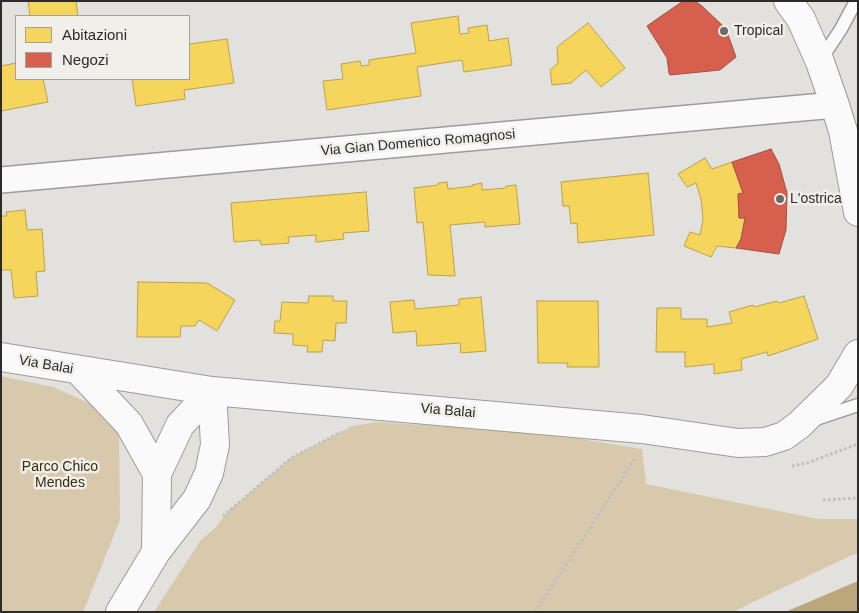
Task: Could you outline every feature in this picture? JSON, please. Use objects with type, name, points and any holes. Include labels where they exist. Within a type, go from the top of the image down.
[{"type":"street","points":[[788,1],[801,19],[845,122],[858,212]]},
{"type":"street","name":"Via Gian Domenico Romagnosi","points":[[1,180],[845,122]]},
{"type":"street","name":"Via Balai","points":[[1,357],[212,391],[642,429],[738,443],[765,442],[784,436],[799,425],[839,386],[858,354]]},
{"type":"street","points":[[79,371],[129,424],[157,474]]},
{"type":"street","points":[[156,552],[157,474],[180,425],[212,391]]},
{"type":"street","points":[[120,612],[156,552],[197,499],[209,473],[215,445],[212,391]]},
{"type":"lane","points":[[820,62],[842,29],[856,1]]},
{"type":"lane","points":[[799,425],[858,405]]},
{"type":"path","points":[[222,518],[292,458],[345,430]]},
{"type":"path","points":[[536,612],[636,457]]},
{"type":"path","points":[[823,500],[858,498]]},
{"type":"green space","name":"Parco Chico Mendes","points":[[1,376],[53,387],[89,403],[119,429],[120,520],[83,612],[1,612]]},
{"type":"green space","points":[[378,422],[512,431],[582,439],[642,449],[646,484],[818,519],[858,519],[858,554],[852,555],[734,612],[154,612],[200,541],[216,527],[227,512],[291,458],[352,426]]},
{"type":"shaded area","points":[[858,581],[858,612],[785,612]]},
{"type":"building: Abitazioni","points":[[28,1],[76,1],[78,15],[30,15]]},
{"type":"building: Abitazioni","points":[[458,16],[460,34],[469,33],[468,28],[487,25],[489,41],[508,38],[512,65],[464,72],[462,60],[417,67],[421,96],[327,110],[323,81],[343,79],[341,64],[360,61],[361,66],[369,65],[369,60],[416,53],[411,23]]},
{"type":"building: Abitazioni","points":[[588,23],[625,68],[601,87],[586,70],[571,83],[552,85],[550,70],[558,63],[557,47]]},
{"type":"building: Abitazioni","points":[[227,39],[234,83],[184,90],[185,99],[136,106],[132,80],[190,80],[190,44]]},
{"type":"building: Abitazioni","points":[[15,63],[15,80],[43,80],[48,102],[1,111],[1,66]]},
{"type":"building: Abitazioni","points":[[705,158],[712,169],[732,162],[743,193],[738,194],[739,218],[745,218],[741,239],[736,248],[717,246],[711,257],[684,246],[690,232],[700,235],[703,219],[701,199],[696,183],[687,187],[678,174]]},
{"type":"building: Abitazioni","points":[[648,173],[654,235],[578,243],[577,223],[571,224],[569,206],[563,206],[561,182]]},
{"type":"building: Abitazioni","points":[[447,182],[448,189],[482,183],[482,190],[506,188],[506,186],[516,185],[520,224],[485,227],[485,222],[450,225],[455,276],[428,275],[423,222],[417,223],[414,188]]},
{"type":"building: Abitazioni","points":[[366,192],[369,231],[343,233],[344,239],[316,242],[316,235],[288,237],[289,243],[261,245],[260,240],[234,242],[231,203]]},
{"type":"building: Abitazioni","points":[[25,210],[27,230],[42,229],[45,271],[36,272],[38,296],[14,298],[11,270],[1,270],[1,216],[7,216],[6,212]]},
{"type":"building: Abitazioni","points":[[138,282],[207,283],[235,300],[217,331],[199,320],[195,326],[181,326],[180,337],[137,337]]},
{"type":"building: Abitazioni","points":[[309,296],[333,296],[333,301],[347,301],[346,323],[336,323],[335,341],[323,340],[322,352],[307,352],[308,346],[293,345],[293,334],[274,333],[275,321],[280,321],[282,302],[308,303]]},
{"type":"building: Abitazioni","points":[[804,296],[818,339],[768,356],[767,352],[741,359],[742,370],[714,374],[714,364],[685,367],[685,352],[656,352],[657,308],[681,308],[681,319],[707,319],[707,327],[732,323],[729,312],[753,305],[754,307],[777,301],[779,303]]},
{"type":"building: Abitazioni","points":[[481,297],[486,351],[461,353],[460,343],[417,346],[416,331],[393,333],[390,302],[414,300],[415,309],[459,305],[459,299]]},
{"type":"building: Abitazioni","points":[[537,301],[598,301],[599,367],[567,367],[568,363],[538,363]]},
{"type":"building: Negozi","points":[[683,1],[695,1],[721,24],[727,32],[736,57],[720,70],[670,75],[667,58],[647,26]]},
{"type":"building: Negozi","points":[[771,149],[779,164],[787,193],[786,230],[779,254],[736,248],[741,239],[745,218],[739,218],[738,194],[743,193],[732,162]]},
{"type":"place","name":"Tropical","points":[[724,31]]},
{"type":"place","name":"L'ostrica","points":[[780,199]]}]
